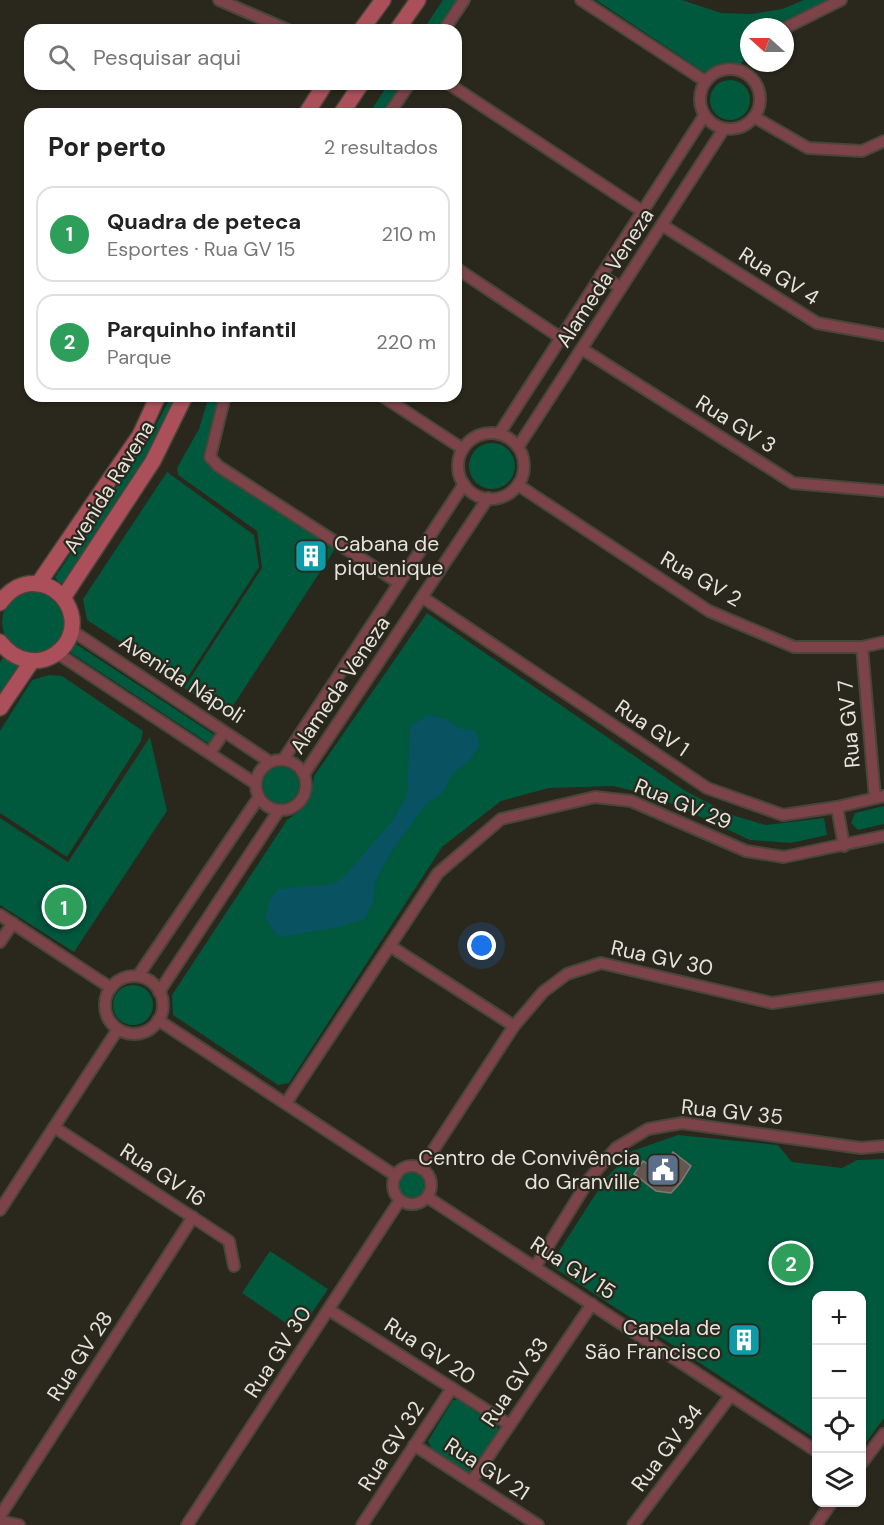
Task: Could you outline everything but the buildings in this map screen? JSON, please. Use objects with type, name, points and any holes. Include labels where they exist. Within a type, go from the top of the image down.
[{"type":"street","points":[[219,0],[274,24]]},
{"type":"street","points":[[365,24],[383,0]]},
{"type":"street","points":[[401,24],[417,0]]},
{"type":"street","points":[[448,24],[464,0]]},
{"type":"street","points":[[581,0],[705,81]]},
{"type":"street","points":[[794,24],[841,0]]},
{"type":"street","points":[[740,68],[723,69],[713,74],[705,81],[701,89],[700,108],[704,116],[716,127],[723,130],[741,128],[754,117],[758,109],[759,92],[748,72]]},
{"type":"street","points":[[310,108],[320,90]]},
{"type":"street","points":[[345,108],[357,90]]},
{"type":"street","points":[[393,108],[405,90]]},
{"type":"street","points":[[457,90],[642,211]]},
{"type":"street","name":"Alameda Veneza","points":[[499,434],[704,116]]},
{"type":"street","points":[[754,117],[808,148],[861,151],[884,141]]},
{"type":"street","name":"Alameda Veneza","points":[[519,447],[723,130]]},
{"type":"street","name":"Rua GV 4","points":[[662,225],[818,323],[884,335]]},
{"type":"street","points":[[462,272],[561,338]]},
{"type":"street","points":[[601,275],[621,288]]},
{"type":"street","name":"Rua GV 3","points":[[582,349],[793,483],[884,491]]},
{"type":"street","name":"Avenida Ravena","points":[[38,584],[140,435],[155,402]]},
{"type":"street","name":"Avenida Ravena","points":[[63,598],[153,461],[182,402]]},
{"type":"street","points":[[224,402],[210,458],[218,466],[399,583]]},
{"type":"street","points":[[391,402],[463,449]]},
{"type":"street","points":[[499,434],[507,437],[519,447],[524,466],[522,476],[518,485],[504,496],[488,498],[478,496],[464,484],[459,467],[463,449],[478,435],[499,434]]},
{"type":"street","name":"Alameda Veneza","points":[[283,760],[464,484]]},
{"type":"street","name":"Rua GV 2","points":[[518,485],[709,611],[794,647],[862,647],[884,642]]},
{"type":"street","name":"Alameda Veneza","points":[[304,774],[488,498]]},
{"type":"street","points":[[0,642],[13,655],[32,661],[41,661],[57,653],[68,639],[72,619],[69,607],[63,598],[56,591],[38,584],[18,587],[3,595]]},
{"type":"street","name":"Rua GV 1","points":[[422,597],[707,788],[783,815],[837,807],[879,797]]},
{"type":"street","name":"Avenida Nápoli","points":[[71,630],[270,762]]},
{"type":"street","name":"Rua GV 7","points":[[862,647],[879,797]]},
{"type":"street","points":[[57,653],[256,784]]},
{"type":"street","points":[[0,708],[32,661]]},
{"type":"street","points":[[210,753],[224,732]]},
{"type":"street","points":[[283,760],[292,762],[304,774],[306,789],[293,807],[279,810],[264,804],[259,797],[256,784],[260,771],[270,762],[283,760]]},
{"type":"street","points":[[138,976],[259,797]]},
{"type":"street","name":"Rua GV 29","points":[[286,1103],[438,873],[501,819],[595,797],[631,801],[746,851],[784,857],[884,836]]},
{"type":"street","points":[[837,807],[844,846]]},
{"type":"street","points":[[159,992],[279,810]]},
{"type":"street","points":[[0,915],[111,988]]},
{"type":"street","points":[[0,942],[13,923]]},
{"type":"street","points":[[390,946],[514,1026]]},
{"type":"street","name":"Rua GV 30","points":[[421,1168],[514,1026],[543,992],[567,974],[601,963],[771,1004],[884,987]]},
{"type":"street","points":[[138,976],[147,979],[159,992],[162,1011],[158,1020],[144,1032],[135,1034],[118,1029],[111,1023],[106,1015],[106,996],[111,988],[123,978],[138,976]]},
{"type":"street","points":[[158,1020],[396,1176]]},
{"type":"street","points":[[0,1210],[118,1029]]},
{"type":"street","name":"Rua GV 35","points":[[535,1267],[590,1178],[616,1148],[648,1129],[682,1123],[861,1148],[884,1146]]},
{"type":"street","name":"Rua GV 16","points":[[54,1127],[229,1241],[234,1266]]},
{"type":"street","points":[[410,1166],[421,1168],[431,1181],[428,1197],[414,1204],[400,1200],[393,1186],[399,1171],[410,1166]]},
{"type":"street","name":"Rua GV 15","points":[[428,1197],[812,1448]]},
{"type":"street","name":"Rua GV 30","points":[[187,1525],[400,1200]]},
{"type":"street","name":"Rua GV 28","points":[[0,1516],[193,1217]]},
{"type":"street","name":"Rua GV 33","points":[[471,1482],[592,1304]]},
{"type":"street","name":"Rua GV 20","points":[[329,1310],[510,1425]]},
{"type":"street","name":"Rua GV 32","points":[[362,1525],[452,1388]]},
{"type":"street","name":"Rua GV 34","points":[[633,1525],[731,1395]]},
{"type":"street","points":[[866,1457],[884,1434]]},
{"type":"street","name":"Rua GV 21","points":[[414,1445],[538,1525]]},
{"type":"street","points":[[816,1525],[829,1507]]},
{"type":"street","points":[[0,1521],[19,1525]]},
{"type":"green space","points":[[443,0],[459,0],[443,24],[427,24]]},
{"type":"green space","points":[[596,0],[682,0],[721,13],[751,14],[782,9],[804,0],[831,0],[793,18],[740,18],[740,65],[723,64],[704,72]]},
{"type":"green space","points":[[730,80],[738,81],[744,86],[749,92],[749,108],[744,114],[738,119],[730,120],[722,119],[716,114],[711,108],[710,100],[711,92],[716,86],[722,81]]},
{"type":"green space","points":[[384,90],[399,90],[388,108],[373,108]]},
{"type":"green space","points":[[168,402],[178,402],[165,430],[66,583],[59,583],[55,577],[149,439]]},
{"type":"green space","points":[[207,402],[217,402],[206,445],[211,467],[335,549],[227,715],[184,688],[262,568],[257,531],[178,475],[177,468],[199,429]]},
{"type":"green space","points":[[492,443],[508,450],[515,466],[508,482],[492,489],[476,482],[469,466],[476,450]]},
{"type":"green space","points":[[167,472],[254,535],[259,567],[184,683],[87,620],[83,599]]},
{"type":"green space","points":[[33,591],[55,600],[64,622],[55,644],[33,653],[11,644],[2,622],[11,600]]},
{"type":"green space","points":[[427,613],[684,790],[729,814],[766,825],[824,818],[827,835],[791,843],[750,840],[655,796],[613,786],[549,788],[501,801],[442,847],[289,1083],[278,1085],[173,1015],[172,995],[287,820],[304,807],[310,797],[314,776]]},
{"type":"green space","points":[[76,644],[213,734],[211,743],[71,653],[70,650]]},
{"type":"green space","points":[[4,655],[22,664],[0,698],[0,663]]},
{"type":"green space","points":[[49,675],[62,676],[143,731],[141,741],[67,857],[0,813],[0,731],[32,680]]},
{"type":"green space","points":[[150,737],[167,811],[74,952],[0,905],[0,818],[68,862]]},
{"type":"green space","points":[[281,767],[294,772],[299,785],[294,798],[281,803],[268,798],[263,785],[268,772]]},
{"type":"green space","points":[[884,806],[884,824],[858,830],[851,823],[855,813]]},
{"type":"green space","points":[[133,985],[147,991],[153,1005],[147,1019],[133,1025],[119,1019],[113,1005],[119,991]]},
{"type":"green space","points":[[678,1135],[778,1145],[792,1162],[842,1168],[857,1160],[884,1159],[884,1418],[866,1443],[866,1291],[812,1291],[812,1436],[550,1265],[606,1178],[632,1151]]},
{"type":"green space","points":[[412,1172],[422,1175],[425,1185],[422,1195],[412,1198],[402,1195],[399,1185],[402,1175]]},
{"type":"green space","points":[[270,1251],[328,1289],[299,1332],[242,1293]]},
{"type":"green space","points":[[453,1400],[459,1400],[497,1426],[499,1432],[472,1472],[466,1472],[432,1449],[428,1441]]},
{"type":"water","points":[[428,715],[447,719],[460,729],[475,730],[480,745],[469,761],[452,774],[442,794],[426,804],[388,857],[375,883],[373,901],[365,919],[338,927],[281,937],[274,932],[266,918],[270,899],[279,889],[333,884],[345,876],[391,822],[407,796],[410,726]]},
{"type":"place","name":"Cabana de piquenique","points":[[311,556]]},
{"type":"place","name":"Quadra de peteca","points":[[64,907]]},
{"type":"place","name":"Centro de Convivência do Granville","points":[[663,1170]]},
{"type":"place","name":"Parquinho infantil","points":[[791,1263]]},
{"type":"place","name":"Capela de São Francisco","points":[[744,1340]]}]
